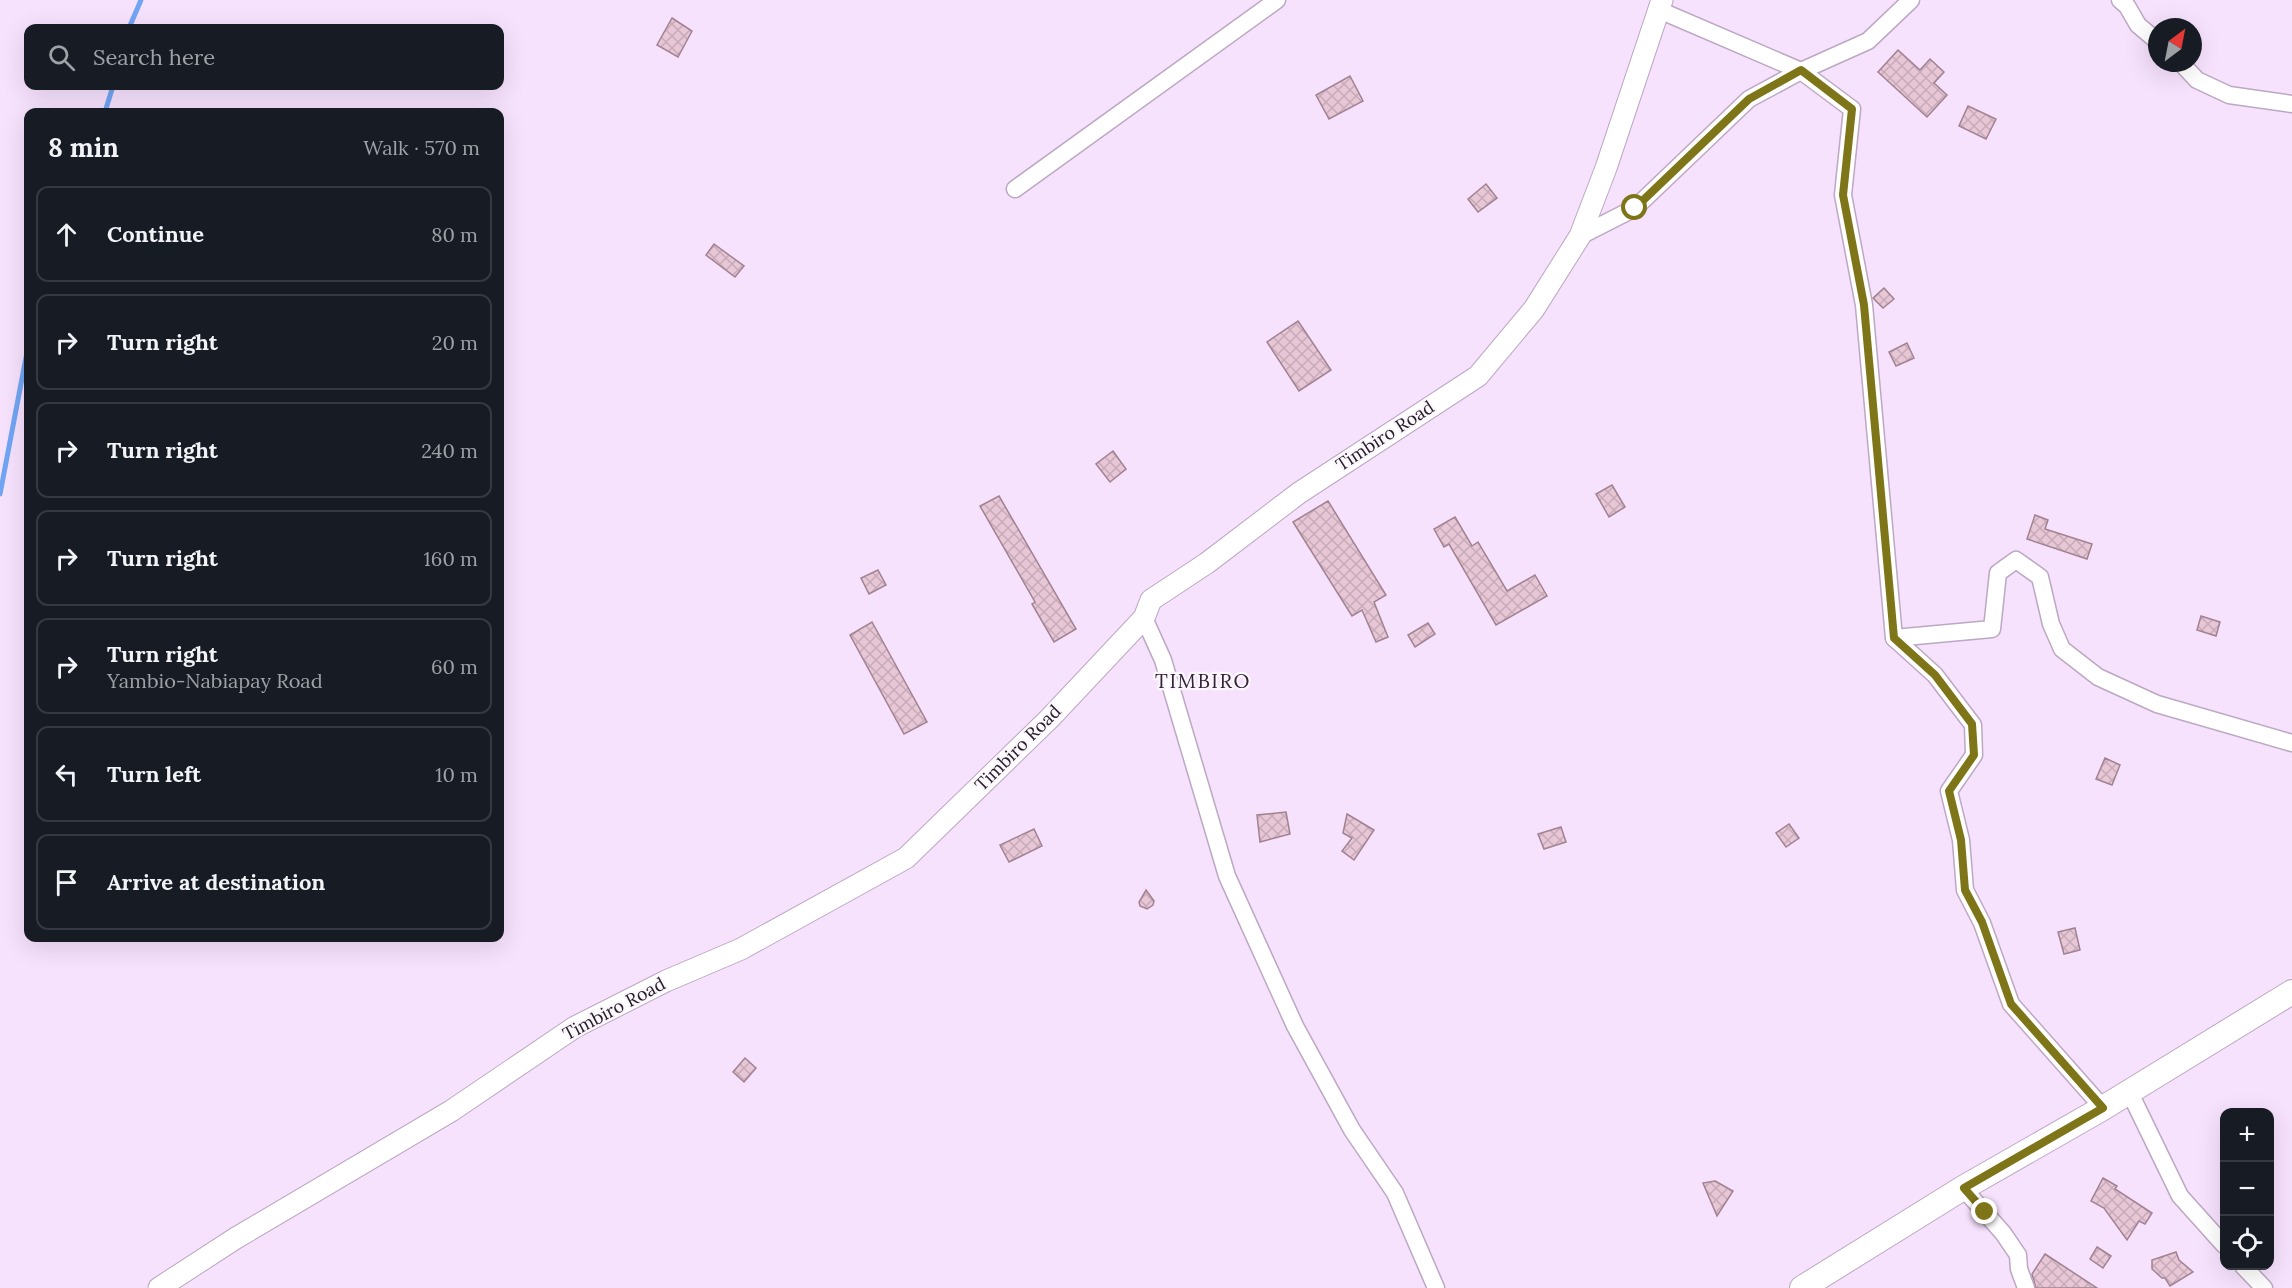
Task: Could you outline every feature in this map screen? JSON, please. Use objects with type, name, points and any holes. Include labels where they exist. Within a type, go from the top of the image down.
[{"type":"main road","points":[[1802,1288],[1964,1188],[2103,1108],[2292,992]]},
{"type":"street","points":[[1015,189],[1278,0]]},
{"type":"street","points":[[1580,236],[1635,208],[1749,99],[1801,70],[1868,41],[1911,0]]},
{"type":"street","points":[[2120,0],[2127,6],[2138,25],[2148,33]]},
{"type":"street","points":[[1661,5],[1801,70],[1852,109],[1843,195],[1864,305],[1894,638],[1935,675],[1972,724],[1974,755],[1949,791],[1961,840],[1965,890],[1982,922],[2011,1004],[2103,1108]]},
{"type":"street","name":"Timbiro Road","points":[[159,1288],[236,1238],[451,1111],[575,1028],[666,981],[741,949],[906,858],[1050,718],[1144,618],[1151,600],[1208,563],[1299,493],[1478,376],[1534,309],[1580,236],[1606,168],[1661,5]]},
{"type":"street","points":[[2189,72],[2197,80],[2229,95],[2292,104]]},
{"type":"street","points":[[1894,638],[1992,629],[1998,573],[2016,560],[2040,577],[2051,624],[2062,649],[2098,677],[2157,704],[2292,743]]},
{"type":"street","points":[[1144,618],[1163,660],[1227,876],[1295,1026],[1352,1130],[1395,1193],[1436,1288]]},
{"type":"street","points":[[2129,1091],[2180,1196],[2220,1241]]},
{"type":"street","points":[[1964,1188],[2003,1233],[2018,1255],[2019,1269],[2026,1288]]},
{"type":"street","points":[[2247,1270],[2264,1288]]},
{"type":"building","points":[[672,18],[692,31],[678,57],[657,45]]},
{"type":"building","points":[[1898,50],[1920,70],[1930,59],[1944,72],[1934,83],[1947,95],[1927,117],[1878,72]]},
{"type":"building","points":[[1350,76],[1363,101],[1329,119],[1316,95]]},
{"type":"building","points":[[1968,106],[1996,119],[1986,139],[1959,126]]},
{"type":"building","points":[[1486,184],[1497,198],[1478,212],[1468,199]]},
{"type":"building","points":[[714,244],[744,266],[735,277],[706,255]]},
{"type":"building","points":[[1884,288],[1894,299],[1883,308],[1873,298]]},
{"type":"building","points":[[1298,321],[1331,370],[1299,391],[1267,342]]},
{"type":"building","points":[[1907,343],[1914,358],[1896,366],[1889,352]]},
{"type":"building","points":[[1113,451],[1126,469],[1110,482],[1096,464]]},
{"type":"building","points":[[1612,485],[1625,507],[1609,517],[1596,494]]},
{"type":"building","points":[[999,496],[1076,629],[1054,642],[1032,604],[1035,602],[980,506]]},
{"type":"building","points":[[1328,501],[1386,595],[1374,602],[1388,637],[1376,642],[1362,610],[1352,616],[1293,522]]},
{"type":"building","points":[[2035,515],[2048,520],[2045,529],[2092,544],[2087,559],[2027,539]]},
{"type":"building","points":[[1455,517],[1472,546],[1478,542],[1507,591],[1535,575],[1547,596],[1496,625],[1449,544],[1444,547],[1434,529]]},
{"type":"building","points":[[878,570],[886,585],[869,594],[861,578]]},
{"type":"building","points":[[2201,616],[2220,622],[2216,636],[2197,630]]},
{"type":"building","points":[[872,622],[927,722],[904,734],[850,635]]},
{"type":"building","points":[[1428,623],[1435,634],[1415,647],[1408,635]]},
{"type":"building","points":[[2105,758],[2120,765],[2112,785],[2096,779]]},
{"type":"building","points":[[1286,812],[1290,834],[1260,842],[1257,815]]},
{"type":"building","points":[[1347,814],[1374,830],[1354,860],[1342,851],[1352,838],[1343,833]]},
{"type":"building","points":[[1789,824],[1799,838],[1786,847],[1776,833]]},
{"type":"building","points":[[1561,827],[1566,842],[1544,849],[1538,834]]},
{"type":"building","points":[[1034,829],[1042,846],[1009,862],[1000,845]]},
{"type":"building","points":[[1146,890],[1154,901],[1153,905],[1147,909],[1140,906],[1139,902]]},
{"type":"building","points":[[2075,928],[2080,950],[2064,954],[2058,932]]},
{"type":"building","points":[[745,1058],[756,1068],[744,1082],[733,1072]]},
{"type":"building","points":[[2103,1178],[2117,1186],[2115,1189],[2152,1213],[2145,1224],[2139,1221],[2127,1240],[2104,1208],[2091,1201]]},
{"type":"building","points":[[1715,1181],[1733,1191],[1717,1216],[1703,1183]]},
{"type":"building","points":[[2097,1247],[2111,1256],[2103,1268],[2090,1259]]},
{"type":"building","points":[[2176,1252],[2179,1260],[2193,1272],[2170,1286],[2165,1278],[2152,1269],[2152,1260]]},
{"type":"building","points":[[2045,1254],[2097,1288],[2036,1288],[2032,1274]]},
{"type":"waterway","points":[[131,24],[141,0]]},
{"type":"waterway","points":[[106,108],[112,90]]},
{"type":"waterway","points":[[0,494],[24,368]]},
{"type":"district","name":"TIMBIRO","points":[[1203,681]]},
{"type":"route","points":[[1635,208],[1749,99],[1801,70],[1852,109],[1843,195],[1864,305],[1894,638],[1935,675],[1972,724],[1974,755],[1949,791],[1961,840],[1965,890],[1982,922],[2011,1004],[2103,1108],[1964,1188],[1985,1212]]}]
